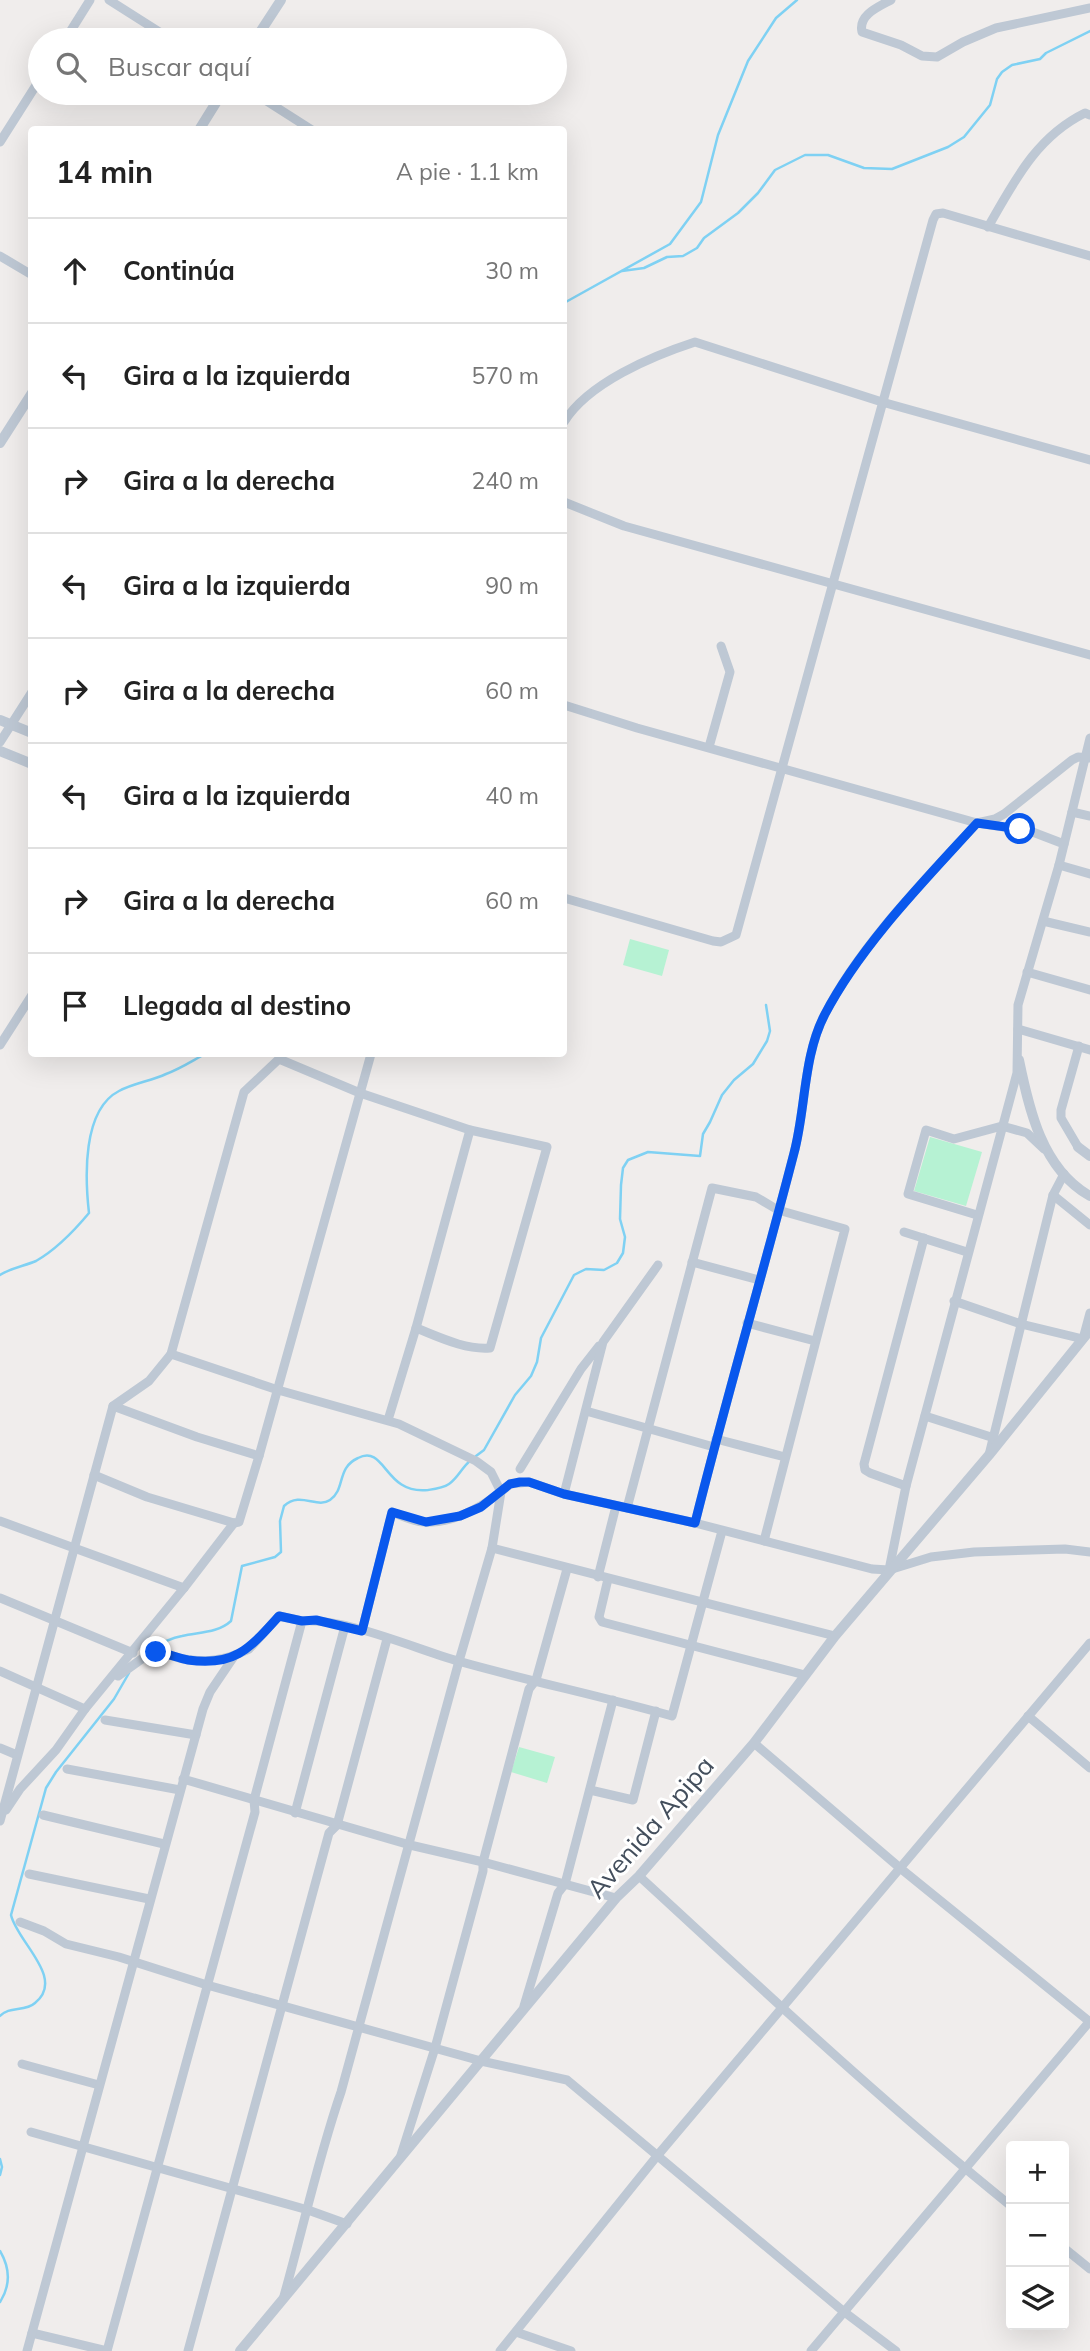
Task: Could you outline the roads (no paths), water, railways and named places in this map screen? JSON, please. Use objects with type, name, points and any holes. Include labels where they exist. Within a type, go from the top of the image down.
[{"type":"street","points":[[72,28],[90,0]]},
{"type":"street","points":[[109,0],[153,28]]},
{"type":"street","points":[[263,28],[281,0]]},
{"type":"street","points":[[891,0],[868,14],[862,21],[862,32],[901,44],[929,57],[937,57],[996,28],[1090,8]]},
{"type":"street","points":[[0,142],[28,98]]},
{"type":"street","points":[[201,126],[214,105]]},
{"type":"street","points":[[273,105],[306,126]]},
{"type":"street","points":[[988,227],[1016,176],[1043,144],[1067,122],[1085,113],[1090,115]]},
{"type":"street","points":[[567,899],[713,941],[729,940],[736,935],[881,402],[936,214],[943,212],[1090,256]]},
{"type":"street","points":[[0,256],[28,273]]},
{"type":"street","points":[[567,419],[585,398],[610,381],[672,350],[695,342],[881,402],[1090,460]]},
{"type":"street","points":[[0,443],[28,399]]},
{"type":"street","points":[[567,503],[624,526],[1090,655]]},
{"type":"street","points":[[709,747],[730,672],[721,646]]},
{"type":"street","points":[[0,742],[5,722],[28,696]]},
{"type":"street","points":[[567,706],[977,823],[1030,831],[1064,844]]},
{"type":"street","points":[[5,722],[28,731]]},
{"type":"street","points":[[1090,738],[1088,758],[1018,1005],[1019,1060],[1029,1109],[1039,1135],[1064,1174],[1090,1196]]},
{"type":"street","points":[[0,751],[28,762]]},
{"type":"street","points":[[695,1523],[795,1150],[815,1037],[825,1014],[878,936],[977,823],[1004,814],[1072,760],[1088,758]]},
{"type":"street","points":[[1072,812],[1090,816]]},
{"type":"street","points":[[1059,865],[1090,874]]},
{"type":"street","points":[[1043,920],[1090,932]]},
{"type":"street","points":[[1027,972],[1090,990]]},
{"type":"street","points":[[0,1045],[28,1001]]},
{"type":"street","points":[[1018,1029],[1090,1050]]},
{"type":"street","points":[[1079,1046],[1060,1118],[1078,1147],[1090,1156]]},
{"type":"street","points":[[0,1821],[20,1789],[56,1750],[85,1709],[241,1517],[370,1057]]},
{"type":"street","points":[[0,1821],[113,1406],[149,1381],[171,1354],[244,1092],[279,1059],[360,1093],[470,1130],[547,1147],[490,1348],[473,1347],[416,1328]]},
{"type":"street","points":[[889,1570],[906,1486],[1019,1060]]},
{"type":"street","points":[[977,1215],[908,1194],[926,1130],[961,1139],[988,1128],[1002,1126],[1027,1133],[1051,1155]]},
{"type":"street","points":[[388,1420],[470,1130]]},
{"type":"street","points":[[989,1455],[991,1437],[1053,1195],[1064,1174]]},
{"type":"street","points":[[627,1507],[712,1188],[756,1197],[778,1210],[845,1229],[764,1541]]},
{"type":"street","points":[[1053,1195],[1090,1225]]},
{"type":"street","points":[[904,1232],[967,1252]]},
{"type":"street","points":[[906,1486],[870,1473],[865,1470],[864,1464],[924,1238]]},
{"type":"street","points":[[692,1262],[759,1280]]},
{"type":"street","points":[[520,1469],[581,1369],[658,1265]]},
{"type":"street","points":[[954,1301],[1021,1324],[1086,1334],[1090,1312]]},
{"type":"street","points":[[747,1323],[815,1341]]},
{"type":"street","name":"Avenida Apipa","points":[[240,2351],[616,1898],[639,1876],[754,1743],[835,1636],[989,1455],[1086,1334]]},
{"type":"street","points":[[564,1494],[603,1342]]},
{"type":"street","points":[[171,1354],[278,1390],[388,1420],[476,1461],[491,1472],[501,1492],[492,1548],[341,2092],[324,2142],[309,2210],[283,2300]]},
{"type":"street","points":[[113,1406],[197,1437],[259,1456]]},
{"type":"street","points":[[586,1411],[647,1430],[785,1457]]},
{"type":"street","points":[[925,1416],[991,1437]]},
{"type":"street","points":[[94,1475],[147,1497],[234,1523]]},
{"type":"street","points":[[362,1631],[392,1512],[419,1521],[436,1521],[481,1507],[510,1484],[520,1482],[695,1523],[859,1566],[889,1570],[931,1557],[974,1552],[1065,1549],[1090,1552]]},
{"type":"street","points":[[616,1506],[603,1578],[599,1620],[806,1675]]},
{"type":"street","points":[[0,1521],[184,1588]]},
{"type":"street","points":[[105,1685],[150,1653],[165,1653],[185,1659],[212,1662],[235,1656],[249,1649],[279,1616],[345,1626],[459,1661],[672,1716],[722,1531]]},
{"type":"street","points":[[492,1548],[835,1636]]},
{"type":"street","points":[[400,2160],[435,2048],[484,1871],[483,1862],[529,1689],[536,1680],[567,1569]]},
{"type":"street","points":[[0,1598],[133,1653]]},
{"type":"street","points":[[32,2333],[107,2351],[255,1812],[254,1800],[302,1621]]},
{"type":"street","points":[[295,1814],[345,1626]]},
{"type":"street","points":[[188,2351],[280,2006],[329,1833],[337,1825],[387,1639]]},
{"type":"street","points":[[500,2351],[657,2156],[1090,1643]]},
{"type":"street","points":[[27,2351],[164,1844],[206,1699],[235,1656]]},
{"type":"street","points":[[0,1671],[85,1709]]},
{"type":"street","points":[[523,2011],[558,1893],[565,1884],[613,1700]]},
{"type":"street","points":[[590,1790],[633,1800],[656,1711]]},
{"type":"street","points":[[1028,1716],[1090,1768]]},
{"type":"street","points":[[105,1720],[196,1735]]},
{"type":"street","points":[[754,1743],[900,1868],[1090,2021],[811,2351]]},
{"type":"street","points":[[0,1748],[17,1755]]},
{"type":"street","points":[[67,1769],[180,1790]]},
{"type":"street","points":[[183,1779],[295,1814],[616,1898]]},
{"type":"street","points":[[43,1815],[164,1844]]},
{"type":"street","points":[[29,1874],[149,1899]]},
{"type":"street","points":[[639,1876],[783,2008],[1009,2204]]},
{"type":"street","points":[[20,1923],[44,1931],[66,1944],[280,2006],[481,2061],[567,2080],[843,2311],[896,2351]]},
{"type":"street","points":[[22,2064],[99,2085]]},
{"type":"street","points":[[31,2132],[309,2210],[347,2224]]},
{"type":"street","points":[[1069,2252],[1090,2269]]},
{"type":"street","points":[[516,2332],[571,2351]]},
{"type":"waterway","points":[[567,301],[670,244],[701,202],[718,135],[748,61],[776,18],[797,0]]},
{"type":"waterway","points":[[622,271],[644,268],[667,257],[683,256],[697,248],[704,238],[738,213],[758,193],[775,170],[805,155],[828,155],[864,168],[892,169],[948,147],[964,137],[990,105],[997,79],[1002,72],[1012,65],[1040,59],[1046,53],[1090,31]]},
{"type":"waterway","points":[[476,1456],[484,1450],[515,1395],[531,1376],[537,1362],[541,1338],[574,1275],[586,1269],[604,1270],[617,1263],[623,1253],[625,1237],[620,1219],[621,1185],[623,1168],[628,1160],[648,1152],[700,1156],[703,1134],[722,1095],[734,1080],[753,1064],[767,1041],[770,1031],[766,1005]]},
{"type":"waterway","points":[[0,1275],[44,1256],[65,1239],[89,1213],[89,1146],[98,1113],[107,1100],[125,1088],[171,1072],[199,1057]]},
{"type":"waterway","points":[[149,1650],[174,1638],[214,1630],[231,1621],[242,1566],[275,1557],[281,1552],[280,1521],[284,1506],[296,1500],[320,1503],[330,1500],[338,1490],[351,1462],[367,1456],[375,1458],[402,1485],[428,1490],[449,1484],[471,1460]]},
{"type":"waterway","points":[[0,2016],[8,2011],[31,2006],[43,1993],[43,1971],[11,1915],[46,1788],[114,1699],[129,1673]]},
{"type":"waterway","points":[[0,2159],[0,2175]]},
{"type":"waterway","points":[[0,2251],[8,2276],[0,2302]]}]
